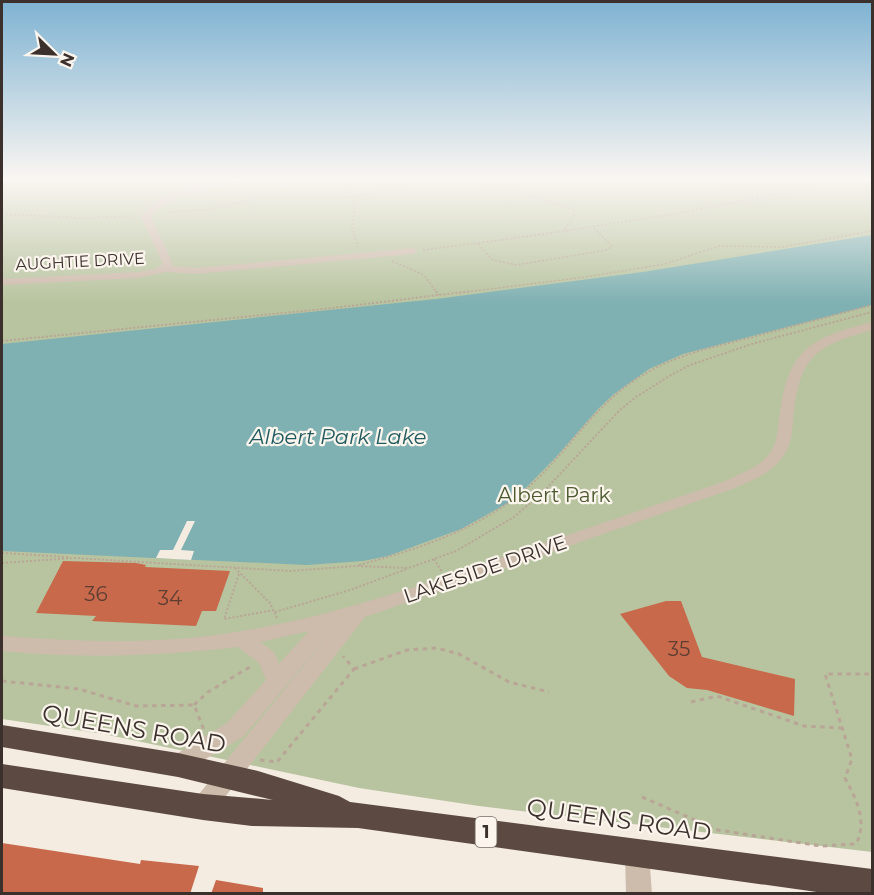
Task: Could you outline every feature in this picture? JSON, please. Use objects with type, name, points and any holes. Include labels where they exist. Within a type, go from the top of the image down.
[{"type":"highway","name":"QUEENS ROAD","points":[[2,736],[178,765],[235,767],[258,783],[358,814]]},
{"type":"highway","name":"QUEENS ROAD","points":[[2,776],[252,813],[358,814],[873,884]]},
{"type":"street","name":"AUGHTIE DRIVE","points":[[2,282],[138,275],[164,269],[168,264],[147,220]]},
{"type":"street","points":[[158,242],[159,220]]},
{"type":"street","points":[[164,269],[191,272],[413,251]]},
{"type":"street","name":"LAKESIDE DRIVE","points":[[2,644],[66,648],[157,648],[242,639],[329,620],[359,612],[729,485],[773,461],[779,453],[792,382],[802,359],[813,349],[840,335],[873,326]]},
{"type":"street","points":[[203,807],[359,612]]},
{"type":"street","points":[[178,765],[235,730],[329,620]]},
{"type":"street","points":[[242,639],[267,658],[277,682]]},
{"type":"street","points":[[637,853],[639,894]]},
{"type":"path","points":[[354,220],[353,232],[360,256]]},
{"type":"path","points":[[562,233],[571,220]]},
{"type":"path","points":[[413,251],[562,233],[642,220]]},
{"type":"path","points":[[477,243],[493,260],[516,264],[607,250],[612,246],[610,241],[593,228]]},
{"type":"path","points":[[2,341],[439,295],[651,267],[719,246],[782,247],[873,231]]},
{"type":"path","points":[[387,254],[397,265],[424,275],[439,295]]},
{"type":"path","points":[[356,566],[387,559],[443,539],[506,507],[534,483],[609,400],[631,382],[657,367],[701,350],[873,305]]},
{"type":"path","points":[[239,574],[224,619],[274,610],[275,612],[350,590],[456,551],[514,517],[544,491],[619,411],[644,391],[671,375],[690,365],[754,343],[873,312]]},
{"type":"path","points":[[2,553],[234,566],[290,572],[356,566],[409,568]]},
{"type":"path","points":[[2,563],[74,558]]},
{"type":"path","points":[[234,566],[274,610]]},
{"type":"path","points":[[235,767],[276,762],[354,669],[406,651],[423,647],[436,648],[467,657],[510,682],[549,692]]},
{"type":"path","points":[[343,656],[354,669]]},
{"type":"path","points":[[2,681],[79,689],[136,706],[194,705],[227,680],[267,658]]},
{"type":"path","points":[[642,797],[718,830],[821,846],[856,844],[860,838],[861,819],[858,804],[845,778],[852,759],[825,674],[873,674]]},
{"type":"path","points":[[691,702],[717,696],[804,726],[841,728]]},
{"type":"path","points":[[194,705],[208,739],[214,745]]},
{"type":"green space","name":"Albert Park","points":[[2,220],[872,220],[872,852],[479,806],[359,788],[104,734],[2,719]]},
{"type":"water","name":"Albert Park Lake","points":[[872,235],[872,305],[683,354],[649,369],[614,394],[598,409],[515,499],[461,529],[388,556],[363,561],[307,565],[2,551],[2,344],[436,299],[643,272]]},
{"type":"pier","points":[[187,521],[195,521],[181,550],[194,551],[191,560],[156,558],[160,550],[173,550]]},
{"type":"building","points":[[63,561],[136,563],[146,565],[145,567],[230,571],[216,611],[202,611],[196,626],[92,621],[96,616],[36,613]]},
{"type":"building","points":[[666,601],[681,601],[702,657],[795,679],[794,716],[707,690],[687,688],[669,676],[620,614]]},
{"type":"building","points":[[2,843],[140,864],[141,860],[199,866],[190,894],[2,894]]},
{"type":"building","points":[[216,880],[263,888],[263,894],[211,894]]}]
